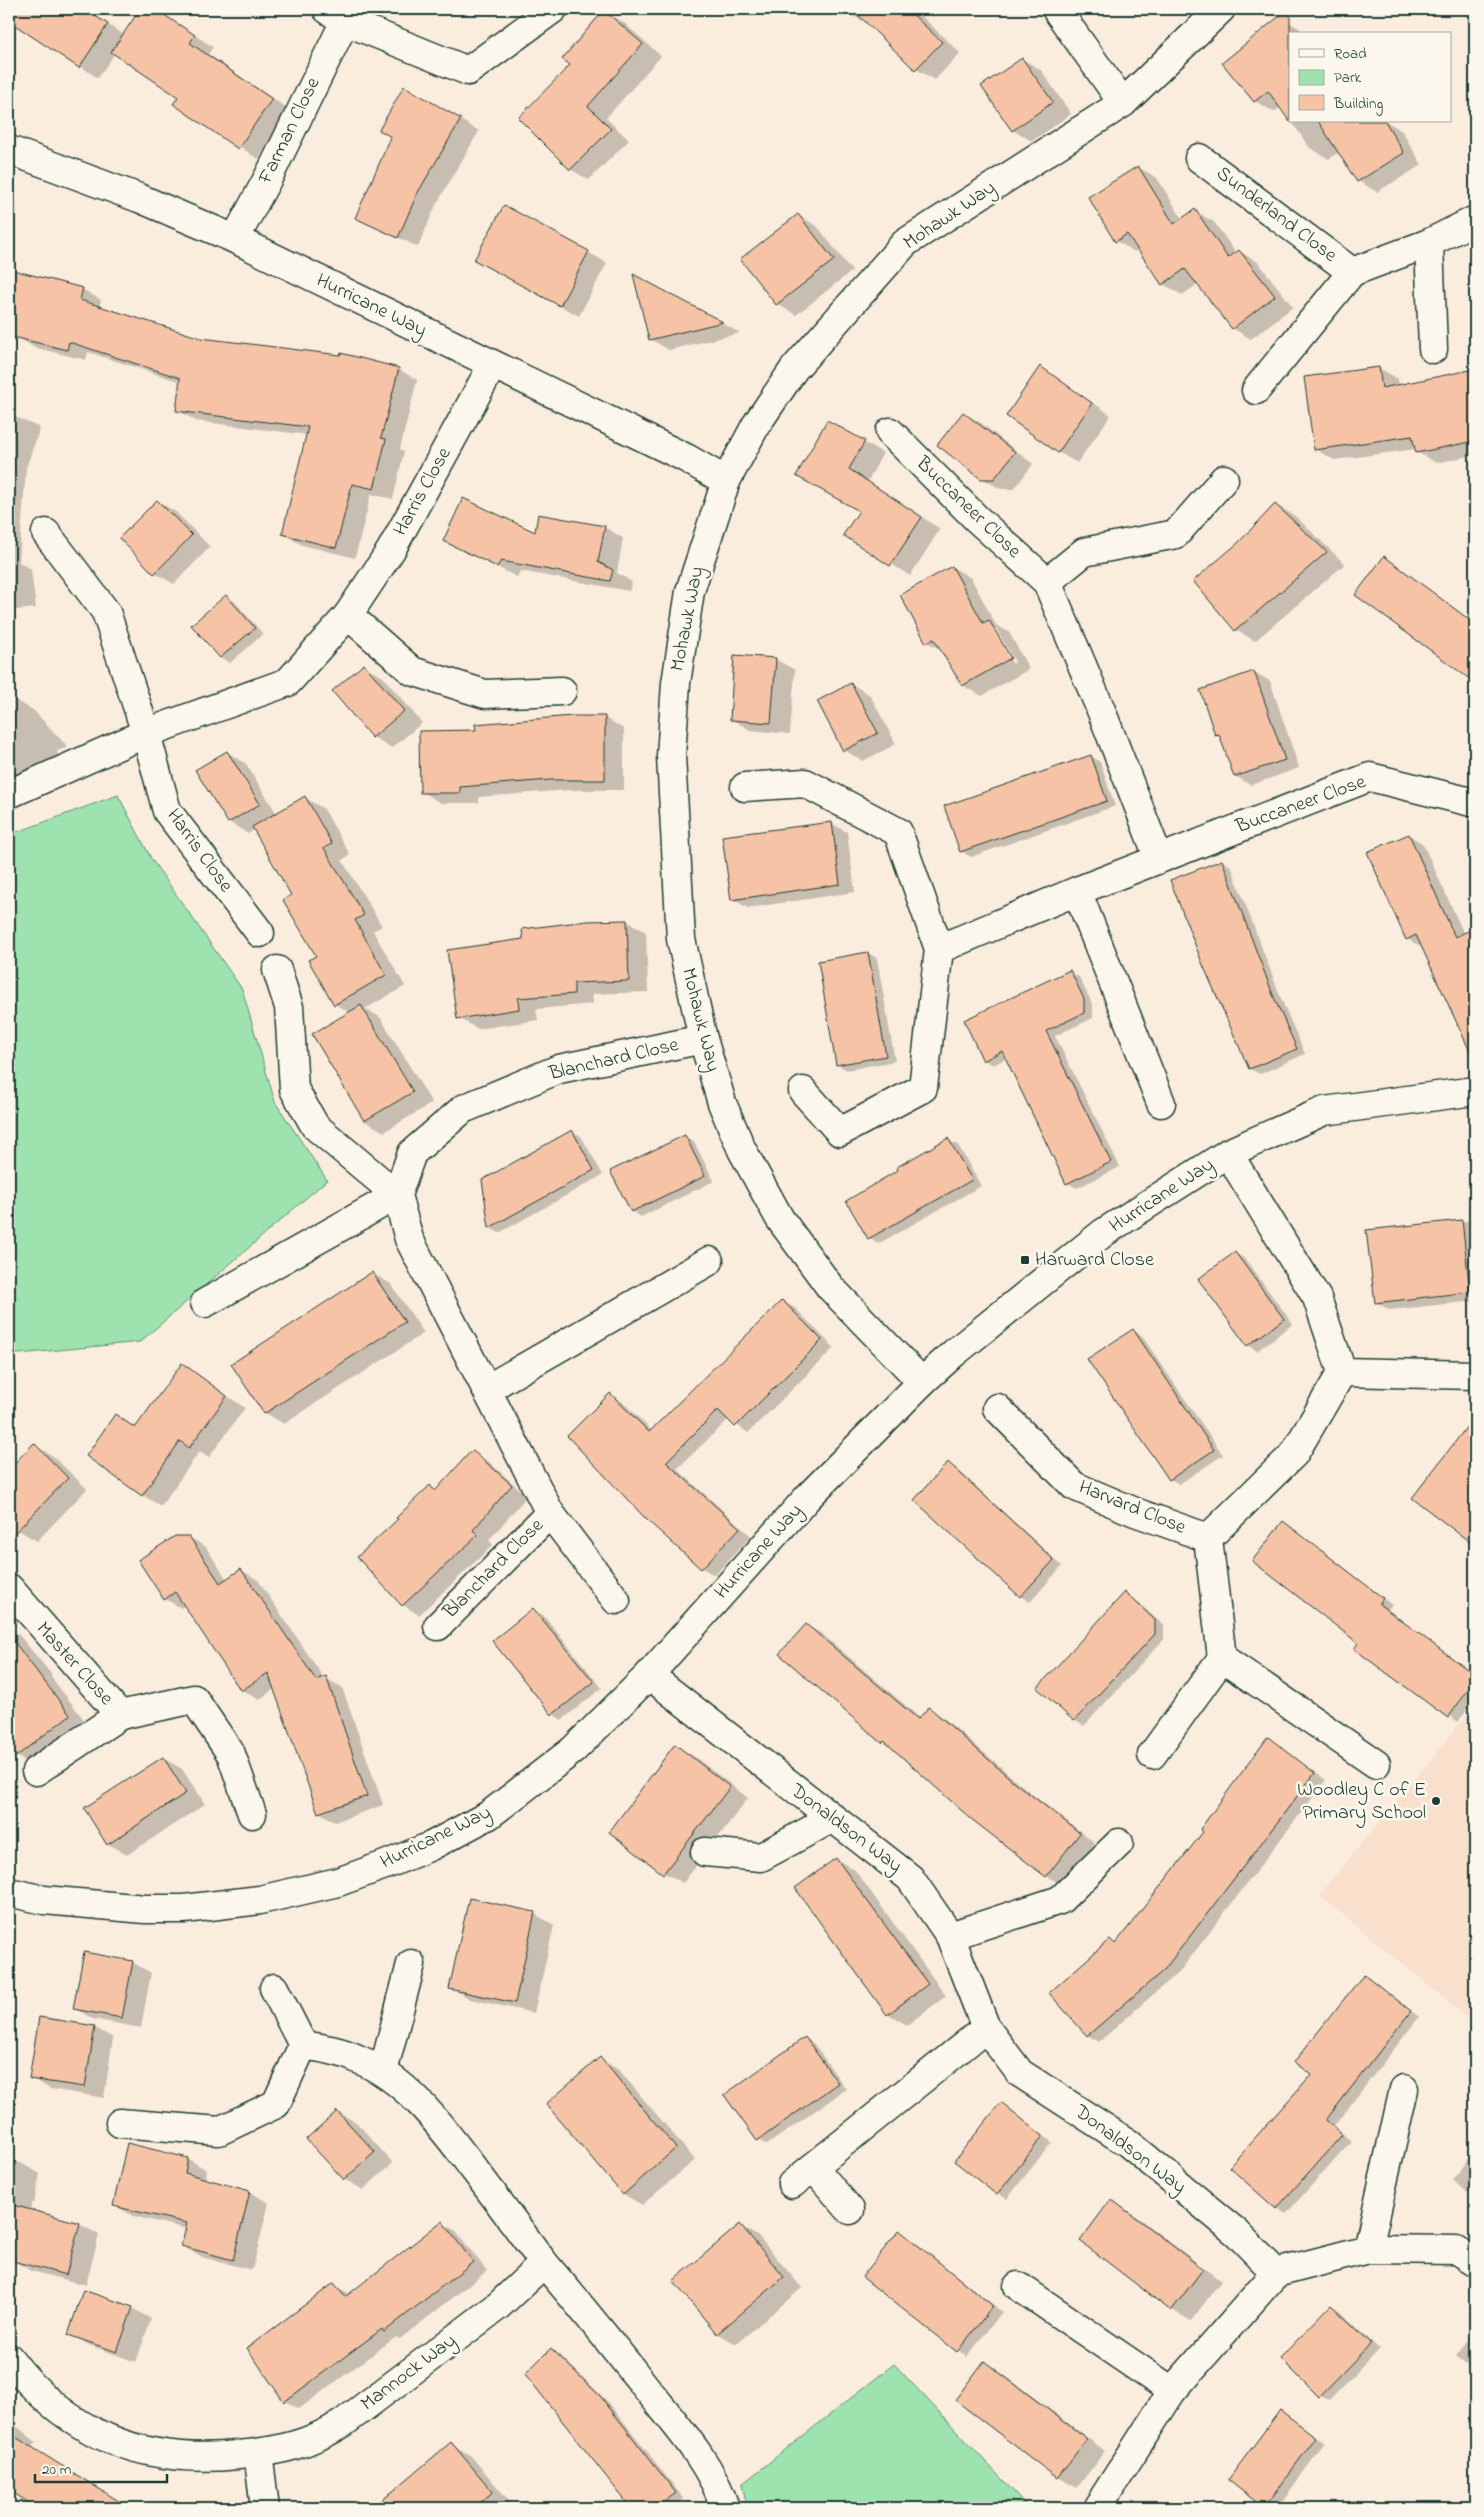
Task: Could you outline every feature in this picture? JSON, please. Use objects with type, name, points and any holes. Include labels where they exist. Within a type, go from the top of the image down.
[{"type":"street","name":"Farman Close","points":[[234,239],[269,176],[336,15],[468,72],[553,9]]},
{"type":"street","points":[[1056,9],[1123,103]]},
{"type":"street","name":"Mohawk Way","points":[[922,1382],[830,1287],[780,1219],[739,1142],[722,1103],[703,1040],[681,939],[671,756],[676,683],[690,591],[726,481],[756,426],[794,369],[905,243],[1123,103],[1221,9]]},
{"type":"street","name":"Hurricane Way","points":[[9,150],[139,198],[234,239],[492,366],[686,458],[726,481]]},
{"type":"street","name":"Sunderland Close","points":[[1199,158],[1352,272]]},
{"type":"street","name":"Sunderland Close","points":[[1256,390],[1352,272],[1429,243],[1475,220]]},
{"type":"street","points":[[1429,243],[1433,349]]},
{"type":"street","name":"Harris Close","points":[[9,794],[146,733],[288,682],[348,615],[391,550],[492,366]]},
{"type":"street","name":"Buccaneer Close","points":[[890,432],[977,519],[1048,582],[1101,710],[1159,859]]},
{"type":"street","points":[[1048,582],[1084,552],[1176,534],[1224,479]]},
{"type":"street","name":"Harris Close","points":[[46,533],[106,612],[146,733],[167,811],[260,933]]},
{"type":"street","points":[[348,615],[412,670],[485,694],[562,691]]},
{"type":"street","name":"Buccaneer Close","points":[[939,949],[1078,891],[1370,777],[1475,804]]},
{"type":"street","points":[[745,787],[805,783],[898,832],[939,949],[923,1088],[840,1132],[803,1090]]},
{"type":"street","points":[[1078,891],[1161,1103]]},
{"type":"street","points":[[205,1303],[397,1195],[314,1126],[294,1089],[289,1006],[277,970]]},
{"type":"street","name":"Blanchard Close","points":[[616,1600],[550,1513],[408,1238],[397,1195],[412,1153],[462,1109],[559,1069],[703,1040]]},
{"type":"street","name":"Hurricane Way","points":[[9,1892],[44,1900],[145,1909],[184,1909],[260,1900],[338,1882],[431,1846],[490,1815],[573,1750],[648,1675],[808,1497],[922,1382],[954,1353],[1103,1234],[1228,1153],[1324,1111],[1475,1091]]},
{"type":"street","points":[[1228,1153],[1317,1298],[1342,1372],[1475,1374]]},
{"type":"street","points":[[487,1389],[709,1262]]},
{"type":"street","name":"Harvard Close","points":[[1208,1538],[1294,1454],[1342,1372]]},
{"type":"street","name":"Harvard Close","points":[[997,1408],[1074,1486],[1135,1512],[1208,1538]]},
{"type":"street","name":"Blanchard Close","points":[[438,1626],[550,1513]]},
{"type":"street","name":"Harvard Close","points":[[1208,1538],[1222,1658]]},
{"type":"street","name":"Master Close","points":[[9,1588],[120,1715]]},
{"type":"street","points":[[1152,1755],[1222,1658],[1376,1764]]},
{"type":"street","name":"Donaldson Way","points":[[648,1675],[831,1819],[910,1878],[950,1936],[986,2028],[1020,2073],[1128,2143],[1237,2233],[1276,2273]]},
{"type":"street","name":"Master Close","points":[[36,1772],[120,1715],[194,1699],[231,1754],[252,1814]]},
{"type":"street","points":[[705,1852],[761,1857],[831,1819]]},
{"type":"street","points":[[950,1936],[1060,1900],[1119,1843]]},
{"type":"street","points":[[384,2072],[411,1964]]},
{"type":"street","points":[[274,1988],[303,2045]]},
{"type":"street","points":[[792,2184],[986,2028]]},
{"type":"street","points":[[303,2045],[330,2049],[384,2072],[422,2105],[450,2138],[544,2263],[579,2304],[689,2444],[716,2487],[725,2508]]},
{"type":"street","points":[[120,2123],[219,2131],[276,2104],[303,2045]]},
{"type":"street","points":[[1368,2249],[1404,2089]]},
{"type":"street","points":[[813,2167],[850,2210]]},
{"type":"street","points":[[1097,2508],[1172,2391],[1276,2273],[1368,2249],[1456,2250],[1475,2262]]},
{"type":"street","name":"Mannock Way","points":[[9,2358],[36,2392],[68,2417],[136,2449],[184,2458],[212,2458],[286,2449],[325,2434],[343,2423],[498,2306],[544,2263]]},
{"type":"street","points":[[1018,2286],[1172,2391]]},
{"type":"street","points":[[258,2453],[265,2508]]},
{"type":"shaded area","name":"Woodley C of E Primary School","points":[[1475,1706],[1475,2024],[1319,1895]]},
{"type":"green space","points":[[118,795],[152,860],[242,989],[275,1102],[327,1180],[140,1342],[9,1355],[9,835]]},
{"type":"green space","points":[[894,2364],[1029,2508],[747,2508],[742,2484]]},
{"type":"building","points":[[9,9],[84,9],[108,24],[79,68],[9,21]]},
{"type":"building","points":[[140,9],[155,9],[195,35],[190,43],[272,99],[238,149],[173,104],[178,97],[111,52]]},
{"type":"building","points":[[852,9],[907,9],[942,42],[915,70]]},
{"type":"building","points":[[1290,9],[1289,121],[1268,91],[1254,102],[1222,63]]},
{"type":"building","points":[[604,10],[643,44],[588,106],[611,129],[570,170],[518,118],[570,65],[562,59]]},
{"type":"building","points":[[1022,58],[1053,102],[1012,131],[981,86]]},
{"type":"building","points":[[404,86],[461,119],[417,194],[398,238],[355,218],[391,137],[379,130]]},
{"type":"building","points":[[1319,122],[1386,122],[1404,153],[1357,182]]},
{"type":"building","points":[[1138,166],[1174,224],[1195,209],[1228,258],[1239,250],[1275,296],[1232,329],[1185,269],[1162,285],[1127,234],[1115,242],[1088,197]]},
{"type":"building","points":[[504,205],[589,251],[560,306],[474,260]]},
{"type":"building","points":[[798,214],[834,260],[776,305],[740,259]]},
{"type":"building","points":[[9,269],[83,288],[80,300],[201,338],[340,355],[341,353],[399,368],[381,438],[386,439],[374,489],[352,484],[336,548],[282,534],[308,427],[176,411],[180,378],[69,342],[67,350],[9,336]]},
{"type":"building","points":[[633,274],[723,322],[649,340]]},
{"type":"building","points":[[1040,366],[1092,403],[1058,453],[1006,416]]},
{"type":"building","points":[[1379,367],[1382,388],[1475,369],[1475,441],[1416,453],[1412,436],[1314,450],[1304,377]]},
{"type":"building","points":[[963,412],[1015,452],[994,479],[981,479],[937,445]]},
{"type":"building","points":[[827,420],[865,441],[849,469],[922,517],[890,566],[843,535],[859,511],[796,476]]},
{"type":"building","points":[[463,498],[535,532],[538,514],[605,526],[598,562],[613,570],[610,581],[501,561],[497,567],[443,541]]},
{"type":"building","points":[[157,500],[192,535],[154,574],[119,538]]},
{"type":"building","points":[[1275,504],[1327,552],[1235,631],[1193,581],[1238,543]]},
{"type":"building","points":[[1384,556],[1475,624],[1475,683],[1355,595]]},
{"type":"building","points":[[952,566],[983,623],[989,620],[1011,658],[962,686],[934,639],[926,643],[900,595]]},
{"type":"building","points":[[226,595],[255,628],[220,658],[191,625]]},
{"type":"building","points":[[734,655],[776,658],[771,723],[730,720]]},
{"type":"building","points":[[364,664],[404,711],[372,738],[332,691]]},
{"type":"building","points":[[1254,671],[1285,760],[1234,777],[1219,734],[1215,735],[1200,690]]},
{"type":"building","points":[[851,683],[878,733],[843,751],[817,701]]},
{"type":"building","points":[[572,716],[605,716],[605,780],[550,780],[460,787],[460,793],[420,793],[419,731],[476,730],[475,724]]},
{"type":"building","points":[[227,751],[260,804],[228,823],[195,770]]},
{"type":"building","points":[[1091,755],[1107,801],[960,852],[944,806]]},
{"type":"building","points":[[305,796],[332,844],[324,848],[364,915],[355,920],[386,975],[334,1005],[308,960],[316,956],[283,900],[291,895],[252,827]]},
{"type":"building","points":[[832,822],[840,884],[731,900],[722,836]]},
{"type":"building","points":[[1409,834],[1455,937],[1475,928],[1475,1062],[1416,935],[1406,940],[1367,852]]},
{"type":"building","points":[[1222,860],[1273,995],[1297,1049],[1249,1069],[1203,965],[1170,880]]},
{"type":"building","points":[[627,920],[629,981],[574,983],[574,994],[518,998],[519,1009],[457,1019],[447,950],[523,939],[522,929],[587,921]]},
{"type":"building","points":[[868,952],[886,1056],[836,1065],[818,961]]},
{"type":"building","points":[[1070,970],[1084,999],[1084,1013],[1046,1031],[1111,1162],[1066,1184],[1002,1051],[983,1061],[964,1020]]},
{"type":"building","points":[[361,1005],[413,1092],[364,1121],[312,1034]]},
{"type":"building","points":[[572,1130],[594,1170],[489,1228],[482,1180]]},
{"type":"building","points":[[685,1135],[705,1176],[631,1212],[610,1171]]},
{"type":"building","points":[[948,1138],[972,1180],[868,1239],[846,1201],[898,1170],[897,1167]]},
{"type":"building","points":[[1462,1220],[1470,1292],[1375,1303],[1366,1230]]},
{"type":"building","points":[[1235,1252],[1284,1319],[1247,1346],[1198,1279]]},
{"type":"building","points":[[372,1272],[405,1322],[264,1414],[231,1364]]},
{"type":"building","points":[[782,1300],[822,1340],[735,1427],[718,1410],[666,1462],[740,1528],[701,1569],[647,1520],[567,1436],[610,1393],[649,1432]]},
{"type":"building","points":[[1133,1329],[1214,1450],[1169,1480],[1087,1359]]},
{"type":"building","points":[[182,1363],[227,1396],[189,1448],[180,1441],[142,1496],[86,1456],[115,1414],[135,1428]]},
{"type":"building","points":[[1475,1416],[1475,1546],[1412,1498]]},
{"type":"building","points":[[34,1443],[68,1478],[9,1539],[9,1469]]},
{"type":"building","points":[[472,1450],[512,1485],[473,1530],[478,1535],[402,1606],[357,1557],[398,1519],[396,1518],[430,1485],[435,1491]]},
{"type":"building","points":[[948,1462],[1054,1560],[1020,1597],[914,1500]]},
{"type":"building","points":[[1283,1521],[1383,1598],[1379,1604],[1475,1675],[1475,1680],[1448,1718],[1354,1649],[1358,1643],[1252,1561]]},
{"type":"building","points":[[175,1536],[189,1536],[220,1583],[241,1569],[316,1680],[326,1676],[367,1796],[318,1813],[268,1673],[241,1691],[175,1592],[164,1600],[138,1560]]},
{"type":"building","points":[[1125,1592],[1155,1620],[1155,1634],[1074,1721],[1037,1688]]},
{"type":"building","points":[[533,1608],[594,1682],[552,1715],[492,1641]]},
{"type":"building","points":[[806,1624],[918,1719],[929,1707],[1013,1781],[1080,1833],[1046,1877],[970,1818],[884,1741],[882,1743],[779,1654]]},
{"type":"building","points":[[9,1635],[70,1715],[9,1762]]},
{"type":"building","points":[[1268,1737],[1315,1773],[1164,1970],[1087,2036],[1049,1993],[1110,1939],[1115,1944],[1203,1832],[1200,1829]]},
{"type":"building","points":[[675,1744],[730,1787],[663,1874],[609,1832]]},
{"type":"building","points":[[163,1757],[186,1793],[107,1845],[84,1808]]},
{"type":"building","points":[[836,1858],[928,1984],[887,2015],[795,1888]]},
{"type":"building","points":[[469,1898],[535,1912],[515,2003],[449,1989]]},
{"type":"building","points":[[84,1952],[133,1961],[122,2018],[73,2009]]},
{"type":"building","points":[[1364,1974],[1411,2011],[1326,2120],[1342,2135],[1276,2209],[1229,2167],[1311,2075],[1294,2062]]},
{"type":"building","points":[[39,2017],[95,2026],[85,2087],[29,2079]]},
{"type":"building","points":[[805,2037],[838,2083],[757,2141],[724,2095]]},
{"type":"building","points":[[600,2057],[676,2148],[623,2195],[546,2104]]},
{"type":"building","points":[[1001,2102],[1043,2136],[997,2195],[954,2161]]},
{"type":"building","points":[[337,2111],[375,2152],[344,2180],[306,2139]]},
{"type":"building","points":[[127,2143],[188,2158],[185,2173],[250,2191],[233,2260],[181,2246],[187,2223],[113,2206]]},
{"type":"building","points":[[1111,2199],[1203,2269],[1171,2311],[1080,2241]]},
{"type":"building","points":[[9,2204],[80,2223],[66,2275],[9,2260]]},
{"type":"building","points":[[442,2221],[473,2262],[384,2332],[382,2329],[284,2402],[247,2348],[334,2283],[345,2297]]},
{"type":"building","points":[[740,2224],[784,2277],[717,2334],[673,2281]]},
{"type":"building","points":[[899,2230],[993,2306],[957,2352],[862,2277]]},
{"type":"building","points":[[83,2290],[133,2307],[117,2352],[68,2335]]},
{"type":"building","points":[[1331,2305],[1371,2343],[1319,2397],[1280,2358]]},
{"type":"building","points":[[551,2348],[601,2397],[676,2493],[656,2508],[631,2508],[525,2374]]},
{"type":"building","points":[[984,2361],[1087,2439],[1057,2478],[955,2400]]},
{"type":"building","points":[[1280,2410],[1316,2437],[1264,2508],[1228,2480]]},
{"type":"building","points":[[9,2433],[130,2508],[37,2508],[9,2490]]},
{"type":"building","points":[[451,2442],[493,2492],[473,2508],[373,2508]]},
{"type":"place","name":"Harward Close","points":[[1025,1260]]},
{"type":"place","name":"Woodley C of E Primary School","points":[[1436,1801]]}]
